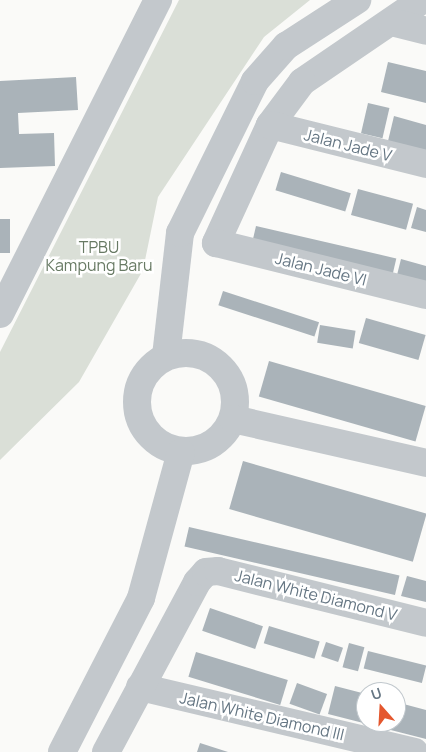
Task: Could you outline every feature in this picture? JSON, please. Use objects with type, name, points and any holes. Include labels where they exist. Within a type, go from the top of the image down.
[{"type":"street","points":[[0,314],[158,0]]},
{"type":"street","points":[[166,356],[180,233],[255,81],[286,46],[357,0]]},
{"type":"street","points":[[270,126],[302,82],[422,0]]},
{"type":"street","points":[[391,22],[426,31]]},
{"type":"street","name":"Jalan Jade V","points":[[270,126],[426,164]]},
{"type":"street","name":"Jalan Jade VI","points":[[270,126],[216,243],[426,296]]},
{"type":"street","points":[[182,352],[198,354],[214,360],[225,372],[233,386],[236,403],[233,419],[225,433],[212,444],[197,450],[180,452],[165,447],[151,438],[141,425],[136,410],[136,394],[142,378],[152,365],[166,356],[182,352]]},
{"type":"street","points":[[233,419],[426,463]]},
{"type":"street","points":[[62,752],[141,598],[180,452]]},
{"type":"street","name":"Jalan White Diamond V","points":[[140,687],[197,582],[206,572],[218,571],[426,623]]},
{"type":"street","points":[[106,752],[140,687]]},
{"type":"street","name":"Jalan White Diamond III","points":[[140,687],[414,752]]},
{"type":"green space","name":"TPBU Kampung Baru","points":[[179,0],[310,0],[264,37],[158,197],[143,270],[79,382],[0,460],[0,352]]},
{"type":"building","points":[[388,62],[426,71],[426,103],[381,92]]},
{"type":"building","points":[[76,77],[78,110],[18,113],[19,134],[54,133],[55,166],[0,168],[0,81]]},
{"type":"building","points":[[368,103],[389,108],[382,138],[361,133]]},
{"type":"building","points":[[394,116],[426,125],[426,151],[388,141]]},
{"type":"building","points":[[281,172],[351,193],[345,212],[275,190]]},
{"type":"building","points":[[358,189],[413,204],[406,230],[351,215]]},
{"type":"building","points":[[417,207],[426,210],[426,232],[411,228]]},
{"type":"building","points":[[0,219],[10,219],[10,253],[0,253]]},
{"type":"building","points":[[256,226],[396,258],[392,275],[252,243]]},
{"type":"building","points":[[401,259],[426,266],[426,283],[397,275]]},
{"type":"building","points":[[223,291],[319,322],[314,336],[218,305]]},
{"type":"building","points":[[366,318],[426,335],[418,360],[359,343]]},
{"type":"building","points":[[320,325],[356,331],[353,348],[317,343]]},
{"type":"building","points":[[269,361],[426,406],[415,441],[259,397]]},
{"type":"building","points":[[243,461],[426,513],[413,562],[229,509]]},
{"type":"building","points":[[189,527],[399,576],[395,595],[185,546]]},
{"type":"building","points":[[407,576],[426,581],[426,602],[401,596]]},
{"type":"building","points":[[210,608],[263,626],[255,649],[202,631]]},
{"type":"building","points":[[269,626],[320,641],[314,659],[264,643]]},
{"type":"building","points":[[326,642],[343,648],[338,662],[321,656]]},
{"type":"building","points":[[349,643],[364,647],[358,671],[343,667]]},
{"type":"building","points":[[368,651],[426,665],[422,683],[364,668]]},
{"type":"building","points":[[196,652],[288,680],[280,705],[188,677]]},
{"type":"building","points":[[297,683],[327,694],[320,715],[289,704]]},
{"type":"building","points":[[335,686],[356,691],[356,721],[328,714]]},
{"type":"building","points":[[406,705],[426,710],[426,739],[399,732],[406,732]]},
{"type":"building","points":[[200,743],[228,752],[197,752]]}]
